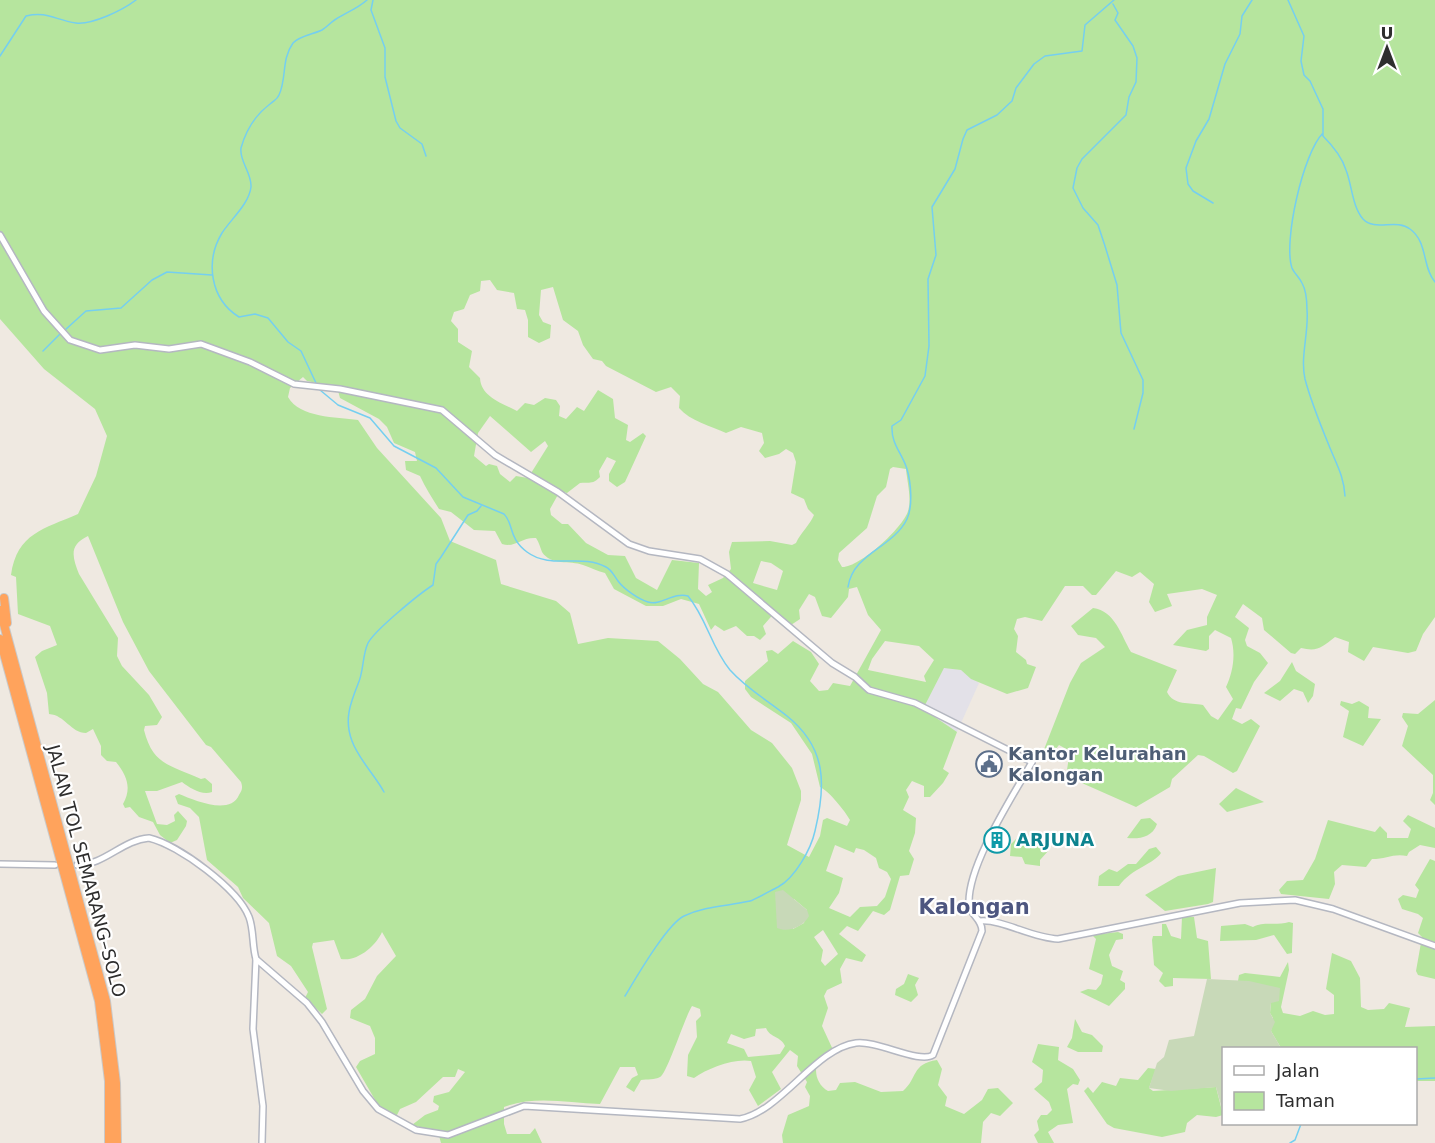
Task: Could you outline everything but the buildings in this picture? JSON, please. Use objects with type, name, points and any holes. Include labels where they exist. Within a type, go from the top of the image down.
[{"type":"highway","points":[[4,598],[10,646]]},
{"type":"highway","name":"JALAN TOL SEMARANG–SOLO","points":[[0,610],[106,1001],[116,1083],[117,1143]]},
{"type":"highway","name":"JALAN TOL SEMARANG–SOLO","points":[[0,639],[99,1001],[109,1081],[109,1143]]},
{"type":"highway","points":[[9,691],[18,706]]},
{"type":"street","points":[[0,235],[39,303],[64,336],[100,350],[135,345],[169,349],[201,344],[250,362],[286,381],[442,410],[495,455],[558,492],[629,544],[649,551],[700,559],[727,573],[832,663],[855,677],[869,690],[915,703],[1032,762],[979,861],[969,901],[971,913],[981,921],[994,921],[1037,938],[1058,939],[1240,903],[1295,900],[1332,909],[1435,945]]},
{"type":"street","points":[[77,865],[99,862],[144,838],[157,840],[187,856],[237,898],[249,917],[256,959],[253,1029],[263,1106],[262,1143]]},
{"type":"street","points":[[0,864],[56,865]]},
{"type":"street","points":[[256,959],[307,1003],[322,1022],[363,1091],[378,1109],[416,1130],[448,1135],[524,1106],[732,1119],[754,1113],[825,1059],[857,1042],[887,1047],[921,1058],[931,1057],[942,1038],[982,931],[981,921]]},
{"type":"street","points":[[256,968],[263,966]]},
{"type":"shaded area","points":[[944,667],[961,670],[979,683],[957,732],[923,709]]},
{"type":"green space","points":[[0,0],[1435,0],[1435,617],[1423,634],[1416,651],[1408,653],[1373,647],[1364,661],[1348,652],[1349,642],[1335,637],[1320,648],[1301,648],[1295,654],[1291,653],[1264,630],[1262,618],[1243,604],[1235,617],[1249,628],[1245,640],[1247,646],[1260,653],[1268,663],[1254,682],[1241,709],[1236,708],[1232,719],[1242,724],[1251,719],[1260,726],[1237,771],[1233,773],[1204,756],[1198,755],[1172,779],[1170,787],[1136,807],[1066,776],[1070,751],[1059,745],[1046,761],[1041,757],[1070,683],[1081,663],[1105,647],[1096,638],[1078,635],[1071,626],[1093,608],[1101,610],[1112,619],[1131,652],[1177,670],[1167,692],[1174,700],[1203,705],[1211,716],[1218,720],[1233,699],[1226,687],[1233,663],[1231,638],[1215,630],[1209,636],[1209,649],[1206,651],[1173,645],[1187,630],[1207,625],[1207,617],[1217,595],[1202,589],[1167,594],[1172,606],[1155,612],[1149,602],[1154,584],[1140,572],[1132,577],[1116,571],[1096,595],[1092,595],[1083,586],[1065,586],[1042,621],[1025,617],[1017,619],[1014,629],[1018,636],[1016,652],[1026,660],[1027,664],[1036,667],[1028,688],[1007,694],[971,679],[961,670],[944,668],[923,709],[957,732],[943,769],[949,773],[930,797],[924,797],[924,786],[912,781],[906,790],[909,797],[903,810],[916,818],[915,833],[909,851],[914,859],[909,875],[900,876],[890,910],[884,915],[873,911],[858,931],[847,926],[839,934],[866,955],[862,962],[846,958],[840,969],[842,983],[827,990],[824,996],[828,1008],[822,1026],[834,1052],[817,1063],[816,1071],[819,1082],[828,1091],[836,1090],[840,1083],[855,1082],[881,1092],[903,1091],[919,1068],[937,1060],[942,1069],[938,1085],[947,1097],[945,1106],[964,1114],[982,1100],[988,1089],[998,1088],[1013,1103],[1000,1116],[991,1113],[983,1122],[981,1143],[783,1143],[782,1135],[788,1115],[809,1106],[810,1096],[805,1087],[807,1082],[797,1066],[798,1056],[790,1050],[772,1072],[781,1089],[758,1106],[749,1090],[756,1077],[751,1061],[729,1062],[694,1078],[687,1076],[688,1055],[697,1037],[696,1021],[701,1016],[700,1009],[692,1006],[663,1074],[656,1079],[641,1080],[634,1092],[626,1087],[632,1078],[638,1075],[635,1067],[620,1067],[600,1104],[528,1101],[504,1107],[504,1124],[507,1134],[530,1134],[535,1128],[542,1143],[441,1143],[438,1132],[412,1125],[425,1115],[438,1110],[439,1106],[433,1102],[434,1096],[449,1092],[465,1072],[458,1069],[455,1077],[443,1077],[416,1102],[400,1109],[396,1117],[378,1105],[356,1067],[360,1061],[375,1054],[375,1038],[370,1026],[350,1018],[351,1010],[365,999],[377,976],[396,956],[382,932],[365,952],[347,959],[341,959],[334,940],[313,943],[312,947],[327,1009],[322,1014],[305,998],[308,992],[291,966],[277,956],[269,923],[243,898],[238,887],[207,860],[199,817],[190,808],[178,804],[175,796],[179,794],[211,805],[228,805],[240,793],[241,782],[211,747],[206,745],[149,671],[123,622],[88,536],[75,547],[75,562],[79,574],[118,638],[117,656],[122,666],[149,695],[162,717],[157,725],[145,726],[144,730],[152,751],[172,767],[201,779],[205,778],[212,784],[212,792],[200,792],[182,782],[157,791],[145,791],[157,824],[167,825],[175,821],[174,815],[178,811],[187,821],[177,840],[170,843],[160,835],[153,822],[139,817],[130,807],[125,808],[123,804],[128,787],[123,772],[116,762],[107,761],[101,755],[101,746],[93,729],[86,733],[81,732],[59,717],[49,714],[47,693],[35,657],[42,651],[57,645],[50,626],[18,614],[16,577],[11,575],[14,561],[26,541],[43,529],[78,514],[96,476],[107,436],[95,409],[44,369],[0,319]],"holes":[[[490,280],[497,290],[514,293],[517,309],[525,310],[528,320],[528,337],[539,343],[550,338],[551,325],[543,322],[539,315],[541,290],[553,287],[563,320],[578,331],[583,345],[593,359],[602,361],[606,366],[656,392],[671,387],[680,396],[679,408],[701,423],[726,433],[741,427],[762,433],[764,443],[759,451],[765,458],[779,454],[786,449],[793,453],[796,462],[791,493],[804,499],[808,509],[814,515],[796,543],[792,545],[770,541],[732,542],[729,552],[731,569],[723,578],[708,585],[712,592],[706,596],[698,589],[699,563],[672,560],[657,590],[636,578],[625,556],[608,555],[586,543],[568,524],[562,524],[551,515],[550,509],[560,491],[567,493],[580,483],[597,480],[607,457],[616,461],[609,474],[609,481],[617,487],[625,482],[646,436],[643,433],[630,442],[626,440],[628,425],[615,418],[613,399],[598,390],[584,411],[577,407],[566,419],[559,416],[560,406],[556,400],[545,398],[534,405],[525,403],[517,411],[488,395],[481,385],[480,378],[469,367],[472,351],[458,342],[458,329],[451,321],[454,312],[464,309],[470,295],[480,291],[481,281]],[[303,377],[307,381],[337,387],[340,398],[379,419],[387,427],[394,443],[415,452],[417,461],[405,461],[406,470],[420,476],[439,509],[451,512],[474,530],[495,531],[502,544],[511,545],[536,538],[542,552],[550,559],[578,564],[605,573],[614,589],[646,606],[663,606],[681,599],[699,604],[711,630],[715,625],[724,631],[736,626],[747,636],[754,636],[760,640],[766,634],[763,626],[776,611],[791,625],[800,619],[799,610],[809,594],[815,597],[822,616],[831,618],[848,597],[849,589],[857,587],[868,615],[881,630],[850,686],[833,683],[828,690],[819,691],[810,681],[819,664],[811,652],[793,641],[778,654],[772,650],[766,651],[768,661],[745,681],[745,689],[751,697],[791,723],[812,754],[820,787],[828,793],[850,820],[847,826],[827,818],[823,820],[820,836],[809,857],[787,845],[801,800],[801,791],[792,768],[772,743],[751,730],[718,692],[703,684],[680,659],[658,641],[608,638],[578,644],[570,613],[556,601],[501,584],[496,560],[450,541],[441,518],[377,448],[358,420],[310,413],[294,404],[288,397],[290,388]],[[490,416],[531,452],[545,441],[548,446],[528,478],[516,476],[510,482],[500,474],[497,466],[489,464],[486,466],[474,456],[478,433]],[[893,467],[906,469],[910,501],[908,511],[898,527],[880,546],[850,566],[842,567],[838,560],[839,553],[867,528],[877,496],[886,487],[890,469]],[[761,561],[771,563],[783,571],[777,590],[753,583]],[[885,641],[919,646],[934,660],[924,676],[926,682],[868,670],[872,659]],[[835,845],[854,853],[856,848],[864,850],[876,858],[879,868],[887,872],[891,879],[885,897],[877,906],[860,907],[850,917],[829,908],[839,893],[843,878],[826,871]],[[794,899],[807,910],[804,923],[793,929]],[[823,930],[838,954],[825,966],[821,961],[823,950],[814,937]],[[766,1028],[785,1046],[780,1054],[748,1057],[744,1049],[727,1043],[731,1034],[744,1039],[755,1036],[756,1029]]]},
{"type":"green space","points":[[1292,662],[1296,671],[1315,684],[1313,696],[1308,703],[1303,692],[1294,689],[1280,701],[1264,693],[1280,681]]},
{"type":"green space","points":[[1435,700],[1435,805],[1430,800],[1433,793],[1433,775],[1402,746],[1408,726],[1402,717],[1403,713],[1418,714]]},
{"type":"green space","points":[[1341,701],[1352,704],[1359,701],[1369,707],[1368,718],[1381,719],[1363,746],[1343,737],[1349,711],[1340,705]]},
{"type":"green space","points":[[1236,788],[1264,802],[1227,812],[1219,804]]},
{"type":"green space","points":[[1408,815],[1435,828],[1435,848],[1420,845],[1407,856],[1372,859],[1366,867],[1342,865],[1334,872],[1335,884],[1329,899],[1281,894],[1279,890],[1287,881],[1303,880],[1315,859],[1328,820],[1375,832],[1380,826],[1387,833],[1387,838],[1408,838],[1411,829],[1403,821]]},
{"type":"green space","points":[[1150,818],[1157,824],[1152,832],[1140,838],[1127,838],[1141,819]]},
{"type":"green space","points":[[1020,835],[1034,845],[1049,850],[1040,860],[1040,866],[1025,864],[1022,857],[1010,856],[1011,844]]},
{"type":"green space","points":[[1156,847],[1161,853],[1158,857],[1130,875],[1119,886],[1098,886],[1099,876],[1109,869],[1117,872],[1128,864],[1136,864],[1149,849]]},
{"type":"green space","points":[[1430,859],[1435,861],[1435,979],[1418,975],[1416,971],[1422,937],[1418,933],[1423,918],[1402,909],[1398,899],[1403,895],[1416,898],[1419,890],[1415,885]]},
{"type":"green space","points":[[1216,868],[1213,902],[1208,904],[1165,911],[1145,895],[1178,876]]},
{"type":"green space","points":[[783,890],[807,910],[809,916],[799,926],[790,929],[777,928],[775,892]]},
{"type":"green space","points":[[1182,917],[1194,917],[1197,938],[1208,941],[1211,979],[1173,978],[1173,986],[1165,987],[1159,981],[1163,973],[1154,965],[1152,940],[1153,936],[1162,936],[1162,924],[1166,924],[1171,936],[1181,939]]},
{"type":"green space","points":[[1293,923],[1292,953],[1287,954],[1274,935],[1256,940],[1220,941],[1221,926],[1245,924],[1253,927],[1261,924]]},
{"type":"green space","points":[[1118,932],[1123,934],[1123,939],[1116,940],[1109,955],[1112,966],[1123,971],[1120,980],[1125,983],[1125,989],[1109,1006],[1080,992],[1088,989],[1096,990],[1101,984],[1103,975],[1089,969],[1096,939],[1092,935]]},
{"type":"green space","points":[[1332,953],[1351,961],[1360,978],[1361,1007],[1368,1010],[1384,1009],[1389,1003],[1410,1008],[1405,1027],[1435,1026],[1435,1081],[1417,1081],[1417,1047],[1280,1047],[1271,1031],[1273,1018],[1270,1013],[1271,1002],[1238,981],[1239,975],[1245,973],[1280,977],[1288,962],[1289,970],[1281,1007],[1283,1013],[1300,1016],[1313,1011],[1325,1015],[1334,1014],[1334,995],[1326,989]]},
{"type":"green space","points":[[908,974],[919,978],[915,985],[918,995],[911,1002],[895,995],[896,989],[904,984]]},
{"type":"green space","points":[[1207,979],[1249,981],[1280,988],[1279,1001],[1271,1003],[1270,1013],[1275,1022],[1271,1031],[1280,1047],[1222,1047],[1222,1109],[1216,1087],[1171,1091],[1149,1088],[1157,1063],[1164,1057],[1169,1040],[1194,1036]]},
{"type":"green space","points":[[1075,1019],[1082,1032],[1092,1035],[1103,1046],[1102,1052],[1078,1052],[1067,1047],[1072,1038]]},
{"type":"green space","points":[[1038,1044],[1059,1047],[1058,1060],[1073,1069],[1080,1080],[1078,1085],[1073,1084],[1067,1089],[1073,1123],[1058,1125],[1048,1132],[1054,1143],[1038,1143],[1034,1135],[1039,1130],[1037,1121],[1041,1115],[1047,1115],[1052,1110],[1049,1102],[1034,1089],[1042,1082],[1043,1070],[1032,1062]]},
{"type":"green space","points":[[1148,1068],[1156,1069],[1149,1088],[1153,1091],[1216,1087],[1222,1115],[1197,1115],[1187,1123],[1185,1132],[1162,1137],[1114,1128],[1107,1124],[1084,1091],[1088,1087],[1093,1093],[1102,1082],[1116,1086],[1120,1078],[1138,1080]]},
{"type":"waterway","points":[[0,56],[26,16],[46,15],[69,22],[90,22],[107,16],[136,0]]},
{"type":"waterway","points":[[316,383],[301,351],[288,342],[268,318],[255,314],[239,317],[229,309],[216,290],[213,279],[213,255],[222,233],[250,193],[251,182],[242,158],[241,148],[255,118],[278,97],[289,49],[296,41],[322,30],[367,0]]},
{"type":"waterway","points":[[373,0],[371,10],[385,48],[385,77],[396,121],[400,128],[422,144],[426,156]]},
{"type":"waterway","points":[[848,587],[857,566],[893,537],[901,529],[909,514],[911,494],[908,475],[893,438],[892,426],[901,420],[925,376],[929,346],[928,279],[936,255],[932,207],[955,169],[967,130],[997,115],[1012,101],[1016,88],[1034,64],[1045,56],[1082,51],[1085,25],[1114,0]]},
{"type":"waterway","points":[[1213,203],[1193,191],[1188,184],[1186,168],[1196,141],[1209,119],[1225,64],[1240,34],[1242,16],[1252,0]]},
{"type":"waterway","points":[[1288,0],[1304,36],[1301,61],[1304,75],[1310,81],[1323,109],[1323,136],[1342,161],[1359,214],[1368,223],[1404,226],[1416,234],[1435,282]]},
{"type":"waterway","points":[[1113,4],[1118,13],[1115,20],[1133,46],[1137,58],[1136,82],[1129,97],[1126,115],[1082,159],[1077,168],[1073,188],[1083,208],[1098,225],[1117,285],[1121,333],[1143,380],[1143,393],[1134,429]]},
{"type":"waterway","points":[[1323,133],[1308,159],[1302,178],[1293,219],[1290,256],[1292,268],[1301,281],[1306,299],[1307,318],[1303,362],[1305,379],[1316,414],[1340,471],[1345,496]]},
{"type":"waterway","points":[[65,330],[86,311],[121,308],[152,280],[167,272],[212,275]]},
{"type":"waterway","points":[[43,351],[61,333]]},
{"type":"waterway","points":[[320,390],[338,405],[370,418],[394,446],[436,468],[463,497],[504,514],[517,542],[527,552],[546,560],[586,561],[606,567],[627,590],[648,602],[688,596],[730,670],[750,689],[787,716],[810,741],[820,768],[821,798],[813,838],[796,870],[784,883],[752,900],[700,910],[677,921],[652,952],[625,996]]},
{"type":"waterway","points":[[384,792],[355,748],[348,726],[350,705],[360,679],[366,648],[372,637],[388,621],[433,585],[436,564],[468,515],[477,511],[481,506]]},
{"type":"waterway","points":[[1417,1079],[1435,1078]]},
{"type":"waterway","points":[[1290,1143],[1295,1140],[1301,1125]]},
{"type":"place","name":"Kantor Kelurahan Kalongan","points":[[989,764]]},
{"type":"place","name":"ARJUNA","points":[[997,840]]},
{"type":"district","name":"Kalongan","points":[[974,907]]}]
